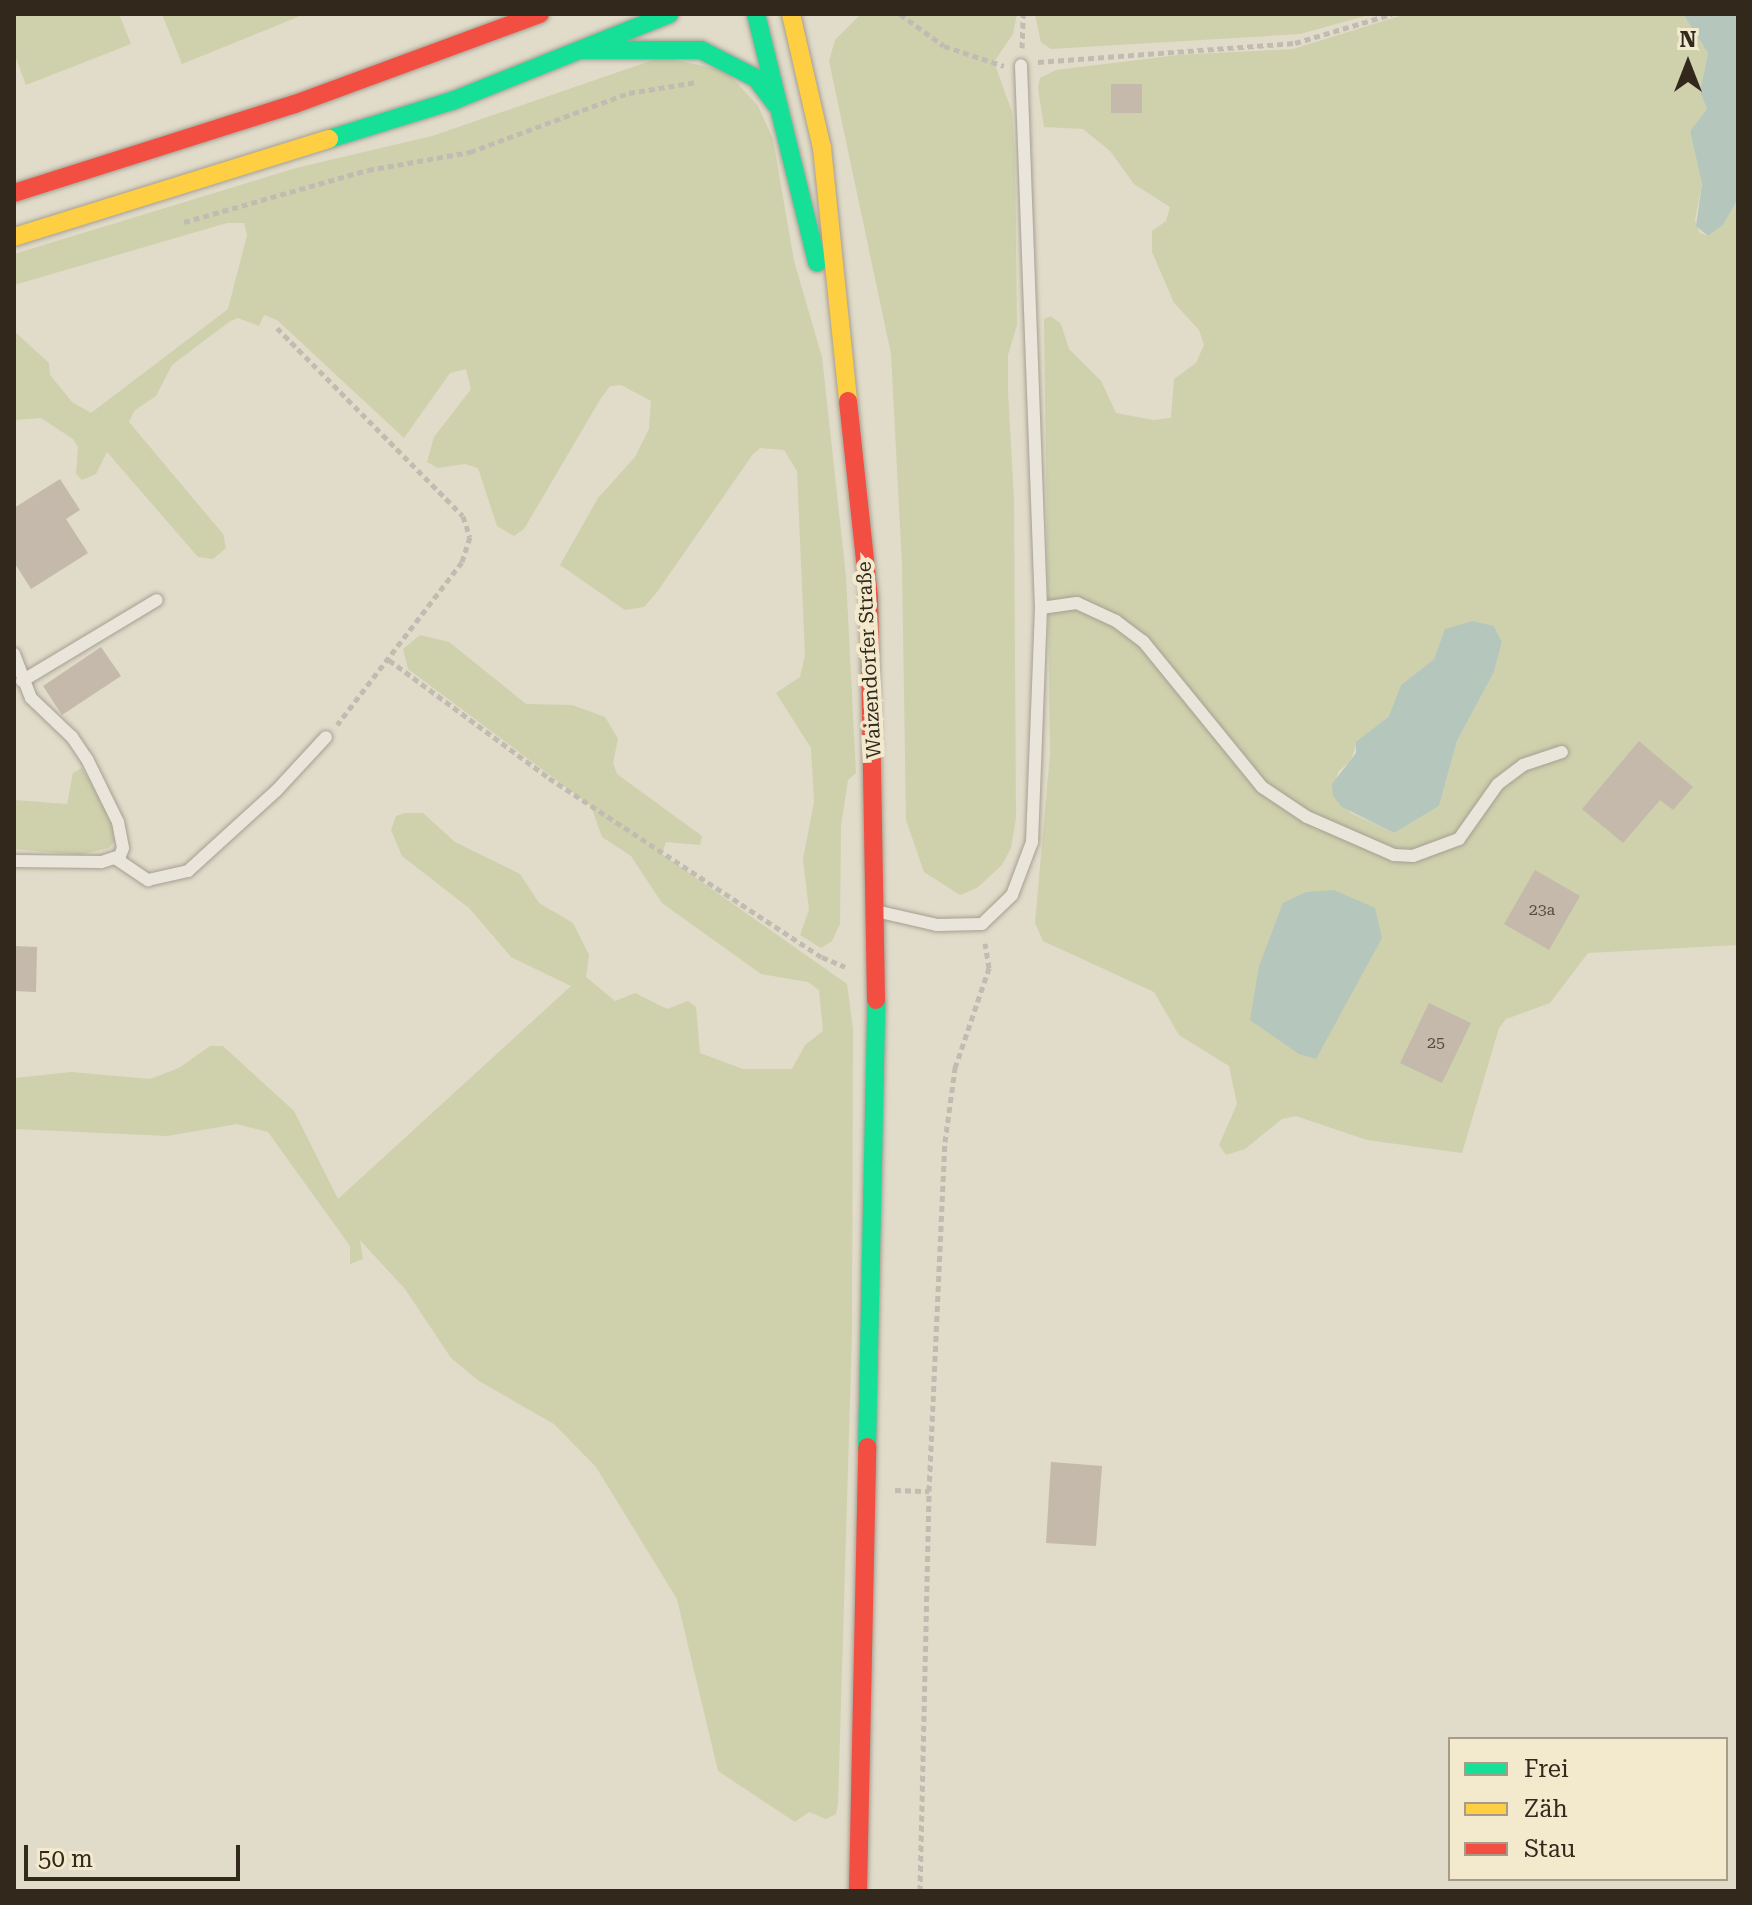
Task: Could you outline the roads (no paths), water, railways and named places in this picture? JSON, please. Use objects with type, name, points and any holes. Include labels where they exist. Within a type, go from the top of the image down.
[{"type":"main road","points":[[14,193],[295,104],[540,14]]},
{"type":"main road","points":[[14,237],[452,101],[669,14]]},
{"type":"main road","name":"Waizendorfer Straße","points":[[756,14],[843,368]]},
{"type":"main road","name":"Waizendorfer Straße","points":[[791,14],[822,148],[869,598],[877,962],[858,1891]]},
{"type":"main road","points":[[581,50],[701,50],[756,78],[781,112]]},
{"type":"lane","points":[[877,911],[937,925],[982,924],[1012,895],[1032,842],[1041,608],[1021,65]]},
{"type":"lane","points":[[21,687],[157,600]]},
{"type":"lane","points":[[1041,608],[1077,603],[1100,609],[1143,641],[1262,787],[1307,817],[1394,855],[1413,856],[1459,839],[1498,784],[1523,765],[1562,752]]},
{"type":"lane","points":[[14,654],[21,687],[39,709],[72,737],[109,800],[123,837],[123,848],[115,858]]},
{"type":"lane","points":[[14,861],[115,858],[148,880],[188,871],[277,790],[326,737]]}]
